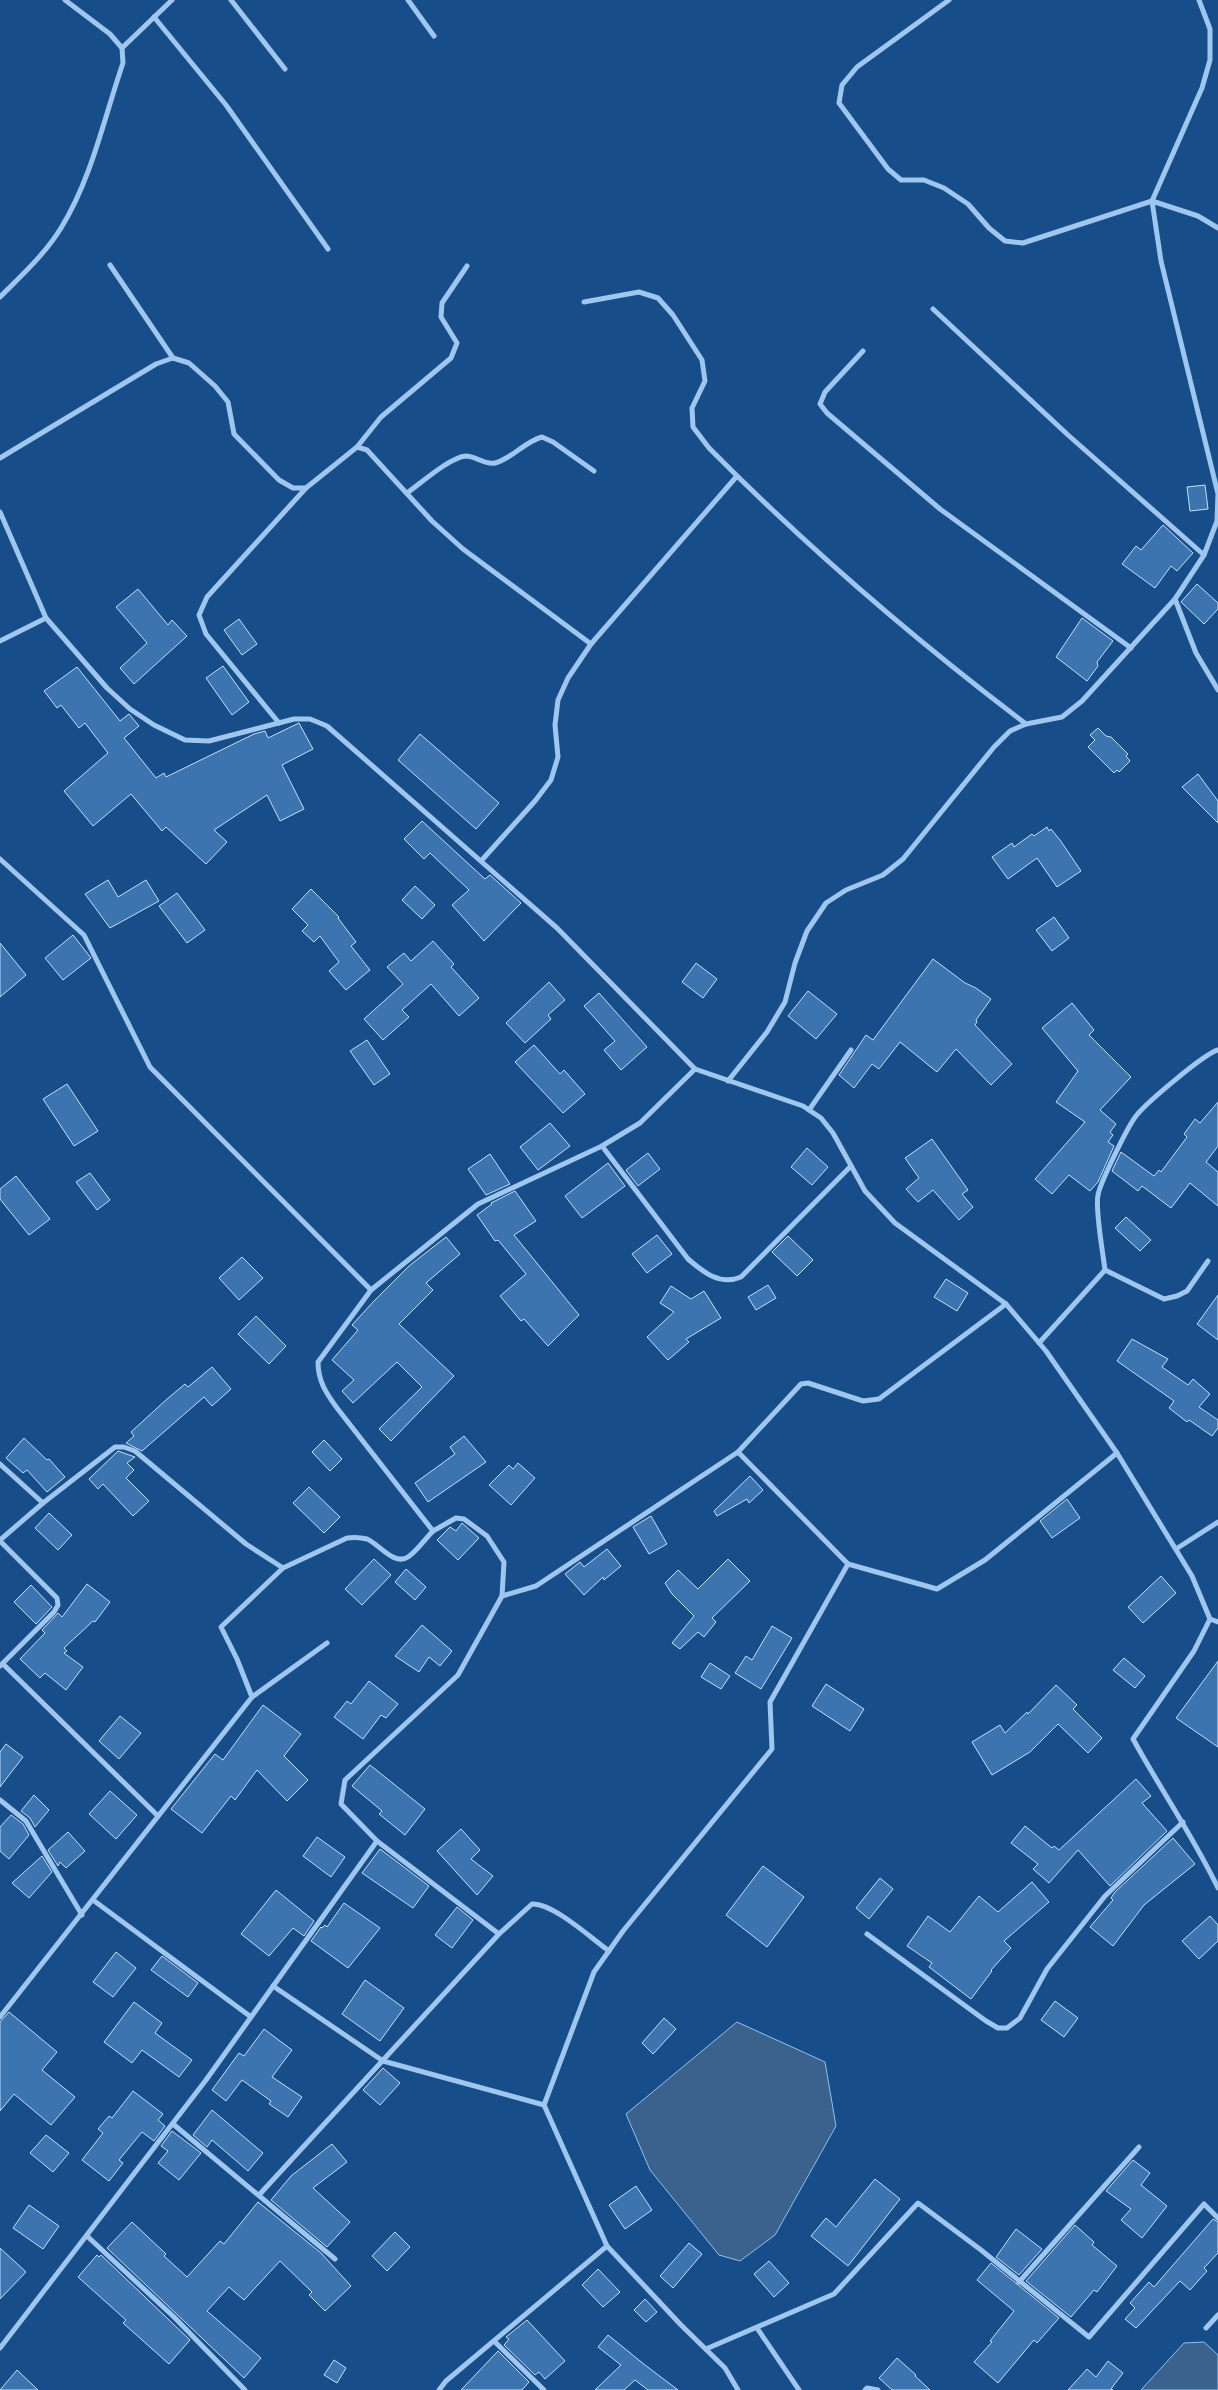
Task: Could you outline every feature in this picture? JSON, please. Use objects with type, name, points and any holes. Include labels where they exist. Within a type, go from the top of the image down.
[{"type":"street","points":[[0,296],[36,262],[61,228],[84,185],[123,64],[122,48],[110,34],[64,0]]},
{"type":"street","points":[[122,48],[172,0]]},
{"type":"street","points":[[231,0],[285,69]]},
{"type":"street","points":[[408,0],[434,36]]},
{"type":"street","points":[[949,0],[858,67],[842,84],[839,103],[888,169],[901,180],[924,180],[944,188],[968,204],[1005,241],[1023,243],[1152,201],[1198,216],[1218,228]]},
{"type":"street","points":[[728,1081],[767,1032],[785,1002],[795,962],[807,931],[826,904],[846,890],[883,875],[903,859],[994,747],[1010,732],[1026,724],[1062,716],[1082,701],[1175,599],[1204,555],[1218,521],[1218,494],[1161,261],[1152,201],[1202,88],[1210,60],[1210,28],[1199,0]]},
{"type":"street","points":[[154,18],[226,105],[328,249]]},
{"type":"street","points":[[110,265],[173,358]]},
{"type":"street","points":[[279,723],[206,634],[199,615],[207,597],[306,488],[357,447],[380,418],[451,358],[457,343],[441,317],[442,303],[467,266]]},
{"type":"street","points":[[584,302],[639,292],[658,298],[673,315],[702,360],[705,382],[692,408],[693,427],[710,448],[737,476],[841,573],[946,663],[1026,724]]},
{"type":"street","points":[[933,309],[1068,435],[1204,555]]},
{"type":"street","points":[[863,351],[825,392],[820,404],[827,413],[940,508],[1131,648]]},
{"type":"street","points":[[0,458],[156,364],[173,358],[189,362],[215,386],[228,402],[234,434],[243,445],[279,480],[293,488],[306,488]]},
{"type":"street","points":[[407,493],[456,459],[467,456],[494,464],[507,458],[531,440],[542,437],[553,442],[594,471]]},
{"type":"street","points":[[357,447],[367,450],[463,549],[591,644]]},
{"type":"street","points":[[481,861],[552,780],[558,757],[555,725],[558,700],[568,678],[591,644],[737,476]]},
{"type":"street","points":[[0,512],[46,618],[108,688],[130,709],[154,725],[185,740],[209,741],[294,719],[310,719],[327,726],[557,928],[695,1069],[809,1110],[821,1118],[833,1133],[865,1191],[895,1224],[1006,1304],[1039,1343],[1117,1453],[1192,1576],[1210,1619],[1218,1622]]},
{"type":"street","points":[[1175,599],[1196,653],[1218,690]]},
{"type":"street","points":[[0,641],[46,618]]},
{"type":"street","points":[[0,859],[84,935],[150,1068],[371,1290]]},
{"type":"street","points":[[809,1110],[851,1050]]},
{"type":"street","points":[[1039,1343],[1105,1270],[1097,1197],[1101,1184],[1135,1116],[1195,1063],[1210,1052],[1218,1050]]},
{"type":"street","points":[[433,1531],[324,1390],[318,1375],[318,1362],[371,1290],[478,1204],[602,1146],[640,1123],[695,1069]]},
{"type":"street","points":[[602,1146],[688,1259],[702,1272],[720,1280],[732,1281],[741,1277],[851,1166]]},
{"type":"street","points":[[1105,1270],[1164,1298],[1177,1296],[1187,1291],[1208,1261]]},
{"type":"street","points":[[502,1596],[536,1586],[738,1452],[801,1384],[808,1383],[863,1401],[879,1399],[1006,1304]]},
{"type":"street","points":[[158,1816],[1,1665],[54,1612],[58,1605],[57,1598],[0,1541],[43,1503],[114,1447],[124,1447],[135,1451],[246,1544],[283,1568]]},
{"type":"street","points":[[738,1452],[848,1564],[937,1589],[985,1560],[1117,1453]]},
{"type":"street","points":[[0,1464],[43,1503]]},
{"type":"street","points":[[252,1697],[238,1660],[221,1627],[283,1568],[348,1538],[357,1537],[368,1540],[395,1558],[408,1557],[433,1531],[456,1518],[470,1522],[487,1536],[504,1562],[502,1596],[458,1675],[345,1780],[341,1804],[377,1841],[499,1934]]},
{"type":"street","points":[[1176,1549],[1218,1522]]},
{"type":"street","points":[[738,2390],[725,2368],[606,2246],[544,2106],[594,1972],[772,1749],[770,1702],[848,1564]]},
{"type":"street","points":[[1210,1619],[1194,1651],[1133,1740],[1154,1778],[1183,1822],[1218,1888]]},
{"type":"street","points":[[0,2017],[252,1697],[327,1643]]},
{"type":"street","points":[[0,1800],[26,1821],[82,1915]]},
{"type":"street","points":[[867,1934],[986,2021],[998,2028],[1007,2028],[1020,2018],[1047,1970],[1105,1896],[1183,1822]]},
{"type":"street","points":[[0,2348],[173,2124],[377,1841]]},
{"type":"street","points":[[93,1900],[251,2017]]},
{"type":"street","points":[[259,2195],[499,1934],[532,1904],[540,1904],[551,1909],[609,1951]]},
{"type":"street","points":[[273,1986],[383,2061],[544,2106]]},
{"type":"street","points":[[173,2124],[335,2259]]},
{"type":"street","points":[[1019,2282],[1139,2147]]},
{"type":"street","points":[[706,2349],[834,2294],[918,2203],[981,2250],[1089,2337],[1204,2204],[1218,2218]]},
{"type":"street","points":[[87,2236],[174,2317],[245,2390]]},
{"type":"street","points":[[439,2390],[446,2381],[606,2246]]},
{"type":"street","points":[[1206,2328],[1218,2314]]},
{"type":"street","points":[[757,2328],[799,2390]]},
{"type":"street","points":[[494,2341],[544,2390]]},
{"type":"street","points":[[866,2390],[867,2388],[878,2390]]},
{"type":"water","points":[[737,2022],[825,2062],[836,2126],[775,2235],[740,2261],[719,2255],[650,2170],[626,2114]]},
{"type":"water","points":[[1204,2342],[1218,2355],[1218,2390],[1141,2390],[1184,2343]]},
{"type":"building","points":[[1205,485],[1208,509],[1190,511],[1187,487]]},
{"type":"building","points":[[1163,525],[1193,553],[1177,571],[1171,566],[1155,588],[1122,564],[1136,546],[1141,550]]},
{"type":"building","points":[[1197,584],[1218,603],[1218,609],[1204,624],[1181,602]]},
{"type":"building","points":[[138,589],[168,625],[172,620],[187,636],[134,684],[120,668],[147,643],[116,607]]},
{"type":"building","points":[[1082,618],[1113,641],[1097,662],[1098,666],[1087,681],[1056,657]]},
{"type":"building","points":[[239,619],[257,644],[242,655],[224,630]]},
{"type":"building","points":[[223,666],[249,702],[232,715],[206,678]]},
{"type":"building","points":[[77,667],[120,721],[129,714],[139,726],[124,738],[156,778],[164,773],[166,777],[254,734],[265,731],[268,738],[299,723],[313,749],[282,765],[304,809],[280,821],[267,795],[214,830],[227,842],[206,864],[166,827],[162,831],[131,794],[93,826],[64,791],[108,753],[85,723],[79,728],[61,705],[57,708],[44,691]]},
{"type":"building","points":[[1098,728],[1106,736],[1111,737],[1128,754],[1126,756],[1130,761],[1119,772],[1117,770],[1114,773],[1088,747],[1095,740],[1090,735]]},
{"type":"building","points":[[420,734],[499,803],[476,829],[398,760]]},
{"type":"building","points":[[1198,774],[1218,801],[1218,823],[1182,787]]},
{"type":"building","points":[[422,821],[485,879],[490,875],[521,903],[484,941],[452,905],[469,890],[430,853],[424,859],[404,839]]},
{"type":"building","points":[[1047,827],[1060,840],[1081,871],[1057,887],[1037,858],[1008,879],[992,857],[1012,843],[1014,847],[1032,834],[1034,836]]},
{"type":"building","points":[[108,880],[118,897],[146,880],[159,901],[110,928],[85,894]]},
{"type":"building","points":[[415,886],[435,905],[422,919],[402,900]]},
{"type":"building","points":[[311,889],[339,917],[356,942],[351,946],[370,970],[346,990],[329,971],[339,962],[320,936],[314,942],[302,931],[308,925],[292,909]]},
{"type":"building","points":[[177,893],[205,930],[187,943],[159,906]]},
{"type":"building","points":[[1054,917],[1069,938],[1052,951],[1036,930]]},
{"type":"building","points":[[73,935],[91,958],[63,980],[45,958]]},
{"type":"building","points":[[433,941],[454,964],[451,967],[479,998],[459,1016],[431,984],[402,1010],[409,1017],[383,1040],[364,1019],[403,984],[387,967],[404,953],[411,961]]},
{"type":"building","points":[[0,943],[26,975],[0,997]]},
{"type":"building","points":[[933,959],[965,983],[976,988],[991,999],[976,1020],[975,1025],[1012,1064],[991,1085],[956,1049],[937,1072],[900,1042],[879,1069],[872,1064],[854,1088],[839,1075],[866,1035],[873,1040]]},
{"type":"building","points":[[696,963],[717,979],[703,998],[682,982]]},
{"type":"building","points":[[549,982],[565,1000],[548,1015],[551,1019],[525,1043],[506,1023]]},
{"type":"building","points":[[808,991],[837,1014],[816,1039],[788,1016]]},
{"type":"building","points":[[599,993],[647,1047],[621,1070],[604,1050],[615,1041],[584,1006]]},
{"type":"building","points":[[1072,1003],[1094,1030],[1089,1035],[1131,1077],[1100,1110],[1116,1124],[1110,1132],[1113,1135],[1108,1142],[1114,1146],[1098,1182],[1090,1191],[1069,1175],[1052,1194],[1035,1179],[1085,1122],[1056,1102],[1078,1071],[1042,1028]]},
{"type":"building","points":[[367,1040],[390,1074],[374,1085],[350,1051]]},
{"type":"building","points":[[534,1045],[560,1074],[564,1070],[585,1094],[563,1113],[515,1062]]},
{"type":"building","points":[[67,1084],[98,1131],[74,1146],[43,1099]]},
{"type":"building","points":[[1218,1102],[1218,1146],[1206,1162],[1218,1172],[1218,1206],[1190,1183],[1171,1208],[1142,1186],[1138,1191],[1112,1171],[1121,1152],[1154,1176],[1159,1170],[1161,1172],[1187,1137],[1184,1134],[1195,1119],[1200,1123]]},
{"type":"building","points":[[550,1123],[570,1146],[538,1170],[520,1147]]},
{"type":"building","points":[[932,1139],[968,1190],[962,1194],[973,1207],[959,1220],[933,1190],[918,1202],[906,1189],[919,1178],[905,1158]]},
{"type":"building","points":[[807,1148],[828,1167],[812,1185],[791,1167]]},
{"type":"building","points":[[648,1153],[660,1169],[638,1186],[626,1170]]},
{"type":"building","points":[[490,1154],[510,1184],[486,1195],[468,1169]]},
{"type":"building","points":[[608,1163],[625,1186],[582,1218],[565,1196]]},
{"type":"building","points":[[90,1173],[110,1200],[97,1210],[76,1182]]},
{"type":"building","points":[[16,1176],[50,1219],[29,1235],[0,1199],[0,1189]]},
{"type":"building","points":[[515,1191],[536,1221],[514,1235],[579,1315],[548,1346],[524,1319],[521,1321],[500,1296],[526,1274],[498,1240],[495,1241],[477,1215],[491,1203]]},
{"type":"building","points":[[1126,1217],[1151,1240],[1140,1251],[1115,1228]]},
{"type":"building","points":[[657,1235],[672,1254],[647,1273],[632,1254]]},
{"type":"building","points":[[788,1236],[813,1260],[797,1276],[772,1252]]},
{"type":"building","points":[[446,1237],[460,1254],[426,1283],[433,1290],[399,1324],[454,1376],[391,1441],[379,1429],[422,1387],[397,1362],[353,1403],[342,1391],[354,1380],[332,1360],[358,1330],[352,1325],[374,1301],[409,1266]]},
{"type":"building","points":[[242,1257],[263,1278],[239,1300],[219,1278]]},
{"type":"building","points":[[946,1279],[968,1293],[957,1311],[934,1297]]},
{"type":"building","points":[[768,1285],[776,1298],[756,1310],[748,1297]]},
{"type":"building","points":[[671,1286],[691,1299],[704,1291],[721,1318],[686,1339],[689,1342],[668,1360],[647,1337],[674,1312],[660,1303]]},
{"type":"building","points":[[1218,1295],[1218,1340],[1197,1324]]},
{"type":"building","points":[[256,1316],[286,1346],[269,1364],[238,1334]]},
{"type":"building","points":[[1132,1339],[1168,1359],[1162,1367],[1188,1385],[1193,1379],[1210,1394],[1199,1407],[1218,1420],[1218,1428],[1212,1436],[1189,1420],[1187,1422],[1169,1408],[1174,1401],[1117,1361]]},
{"type":"building","points":[[212,1367],[231,1389],[212,1406],[204,1397],[142,1451],[126,1443],[134,1436],[131,1432],[167,1399],[185,1384],[188,1387]]},
{"type":"building","points":[[464,1436],[486,1462],[428,1502],[415,1483],[455,1454],[450,1447]]},
{"type":"building","points":[[24,1438],[47,1460],[49,1459],[65,1477],[47,1492],[27,1470],[23,1473],[6,1458]]},
{"type":"building","points":[[324,1440],[342,1459],[330,1471],[312,1452]]},
{"type":"building","points":[[118,1451],[135,1457],[127,1463],[134,1470],[126,1478],[149,1501],[133,1516],[103,1484],[98,1489],[89,1479]]},
{"type":"building","points":[[518,1463],[535,1478],[511,1505],[489,1485],[509,1465],[513,1469]]},
{"type":"building","points":[[750,1476],[763,1490],[749,1503],[747,1499],[717,1516],[714,1511]]},
{"type":"building","points":[[309,1487],[340,1517],[324,1533],[293,1503]]},
{"type":"building","points":[[1067,1499],[1080,1518],[1052,1538],[1040,1521]]},
{"type":"building","points":[[49,1513],[72,1535],[58,1550],[35,1528]]},
{"type":"building","points":[[651,1516],[667,1544],[649,1554],[633,1527]]},
{"type":"building","points":[[462,1523],[479,1538],[458,1560],[437,1540],[450,1527],[456,1531]]},
{"type":"building","points":[[607,1549],[621,1566],[604,1580],[603,1577],[584,1595],[565,1574],[580,1562],[584,1567]]},
{"type":"building","points":[[374,1559],[391,1575],[362,1605],[345,1589]]},
{"type":"building","points":[[728,1559],[750,1581],[712,1618],[716,1622],[704,1637],[698,1632],[680,1649],[672,1643],[694,1616],[672,1594],[665,1583],[678,1570],[698,1589]]},
{"type":"building","points":[[406,1569],[426,1587],[415,1600],[395,1582]]},
{"type":"building","points":[[1161,1576],[1176,1593],[1143,1623],[1128,1607]]},
{"type":"building","points":[[87,1584],[110,1602],[95,1622],[93,1621],[64,1648],[67,1651],[64,1653],[83,1667],[66,1690],[45,1673],[40,1678],[20,1659],[45,1633],[42,1630],[58,1613],[62,1617]]},
{"type":"building","points":[[31,1585],[52,1607],[36,1624],[14,1602]]},
{"type":"building","points":[[422,1625],[452,1651],[440,1666],[429,1657],[419,1672],[395,1656]]},
{"type":"building","points":[[772,1626],[792,1638],[761,1689],[735,1673],[746,1656],[752,1660]]},
{"type":"building","points":[[1124,1658],[1145,1676],[1135,1688],[1113,1670]]},
{"type":"building","points":[[1218,1661],[1218,1747],[1176,1718]]},
{"type":"building","points":[[710,1663],[730,1676],[721,1689],[701,1677]]},
{"type":"building","points":[[369,1681],[398,1704],[386,1718],[381,1715],[363,1739],[334,1717],[347,1701],[351,1704]]},
{"type":"building","points":[[826,1684],[864,1709],[850,1731],[812,1706]]},
{"type":"building","points":[[1056,1685],[1077,1705],[1073,1709],[1102,1738],[1088,1753],[1058,1724],[1030,1752],[992,1775],[972,1742],[1000,1725],[1005,1733],[1027,1712],[1028,1714]]},
{"type":"building","points":[[263,1705],[301,1734],[284,1756],[308,1780],[287,1801],[257,1770],[235,1800],[231,1796],[202,1833],[171,1809],[215,1754],[223,1760]]},
{"type":"building","points":[[120,1716],[141,1733],[119,1759],[99,1741]]},
{"type":"building","points":[[6,1744],[23,1757],[0,1787],[0,1752]]},
{"type":"building","points":[[370,1765],[425,1809],[405,1835],[379,1814],[382,1811],[352,1786]]},
{"type":"building","points":[[1136,1779],[1151,1796],[1142,1803],[1167,1831],[1110,1886],[1078,1850],[1049,1883],[1033,1869],[1038,1864],[1011,1843],[1025,1826],[1052,1848],[1054,1846],[1059,1850]]},
{"type":"building","points":[[110,1791],[137,1815],[116,1839],[89,1814]]},
{"type":"building","points":[[34,1795],[49,1810],[35,1827],[30,1818],[21,1811]]},
{"type":"building","points":[[11,1815],[23,1824],[29,1835],[9,1859],[0,1851],[0,1827]]},
{"type":"building","points":[[461,1829],[480,1850],[471,1859],[493,1876],[477,1895],[437,1851]]},
{"type":"building","points":[[68,1832],[85,1851],[66,1868],[60,1862],[58,1866],[48,1850]]},
{"type":"building","points":[[317,1837],[345,1857],[331,1877],[303,1856]]},
{"type":"building","points":[[1173,1838],[1195,1864],[1144,1905],[1113,1946],[1090,1927],[1113,1900],[1111,1898],[1115,1892]]},
{"type":"building","points":[[380,1849],[429,1886],[413,1908],[362,1873]]},
{"type":"building","points":[[42,1856],[52,1872],[29,1898],[12,1883]]},
{"type":"building","points":[[763,1866],[804,1897],[767,1947],[726,1915]]},
{"type":"building","points":[[880,1878],[893,1889],[869,1919],[856,1908]]},
{"type":"building","points":[[1032,1882],[1049,1902],[1004,1941],[1011,1948],[991,1970],[971,1999],[929,1967],[932,1963],[907,1946],[928,1916],[950,1932],[979,1896],[998,1912]]},
{"type":"building","points":[[276,1890],[314,1921],[304,1936],[293,1928],[269,1956],[241,1934]]},
{"type":"building","points":[[344,1903],[380,1928],[348,1968],[311,1941],[321,1927],[325,1925],[327,1927]]},
{"type":"building","points":[[457,1907],[473,1920],[452,1948],[435,1935]]},
{"type":"building","points":[[1210,1916],[1218,1925],[1218,1941],[1199,1959],[1182,1941]]},
{"type":"building","points":[[116,1952],[136,1968],[113,1997],[93,1982]]},
{"type":"building","points":[[162,1956],[198,1983],[188,1997],[151,1970]]},
{"type":"building","points":[[365,1980],[404,2008],[380,2041],[342,2014]]},
{"type":"building","points":[[1055,2001],[1078,2018],[1064,2037],[1041,2020]]},
{"type":"building","points":[[134,2002],[162,2023],[155,2033],[192,2060],[179,2077],[142,2050],[132,2063],[104,2042]]},
{"type":"building","points":[[9,2012],[57,2052],[42,2070],[75,2097],[51,2125],[14,2094],[0,2111],[0,2022]]},
{"type":"building","points":[[664,2018],[676,2029],[653,2054],[642,2043]]},
{"type":"building","points":[[264,2029],[292,2050],[272,2077],[302,2097],[288,2117],[269,2104],[271,2101],[242,2080],[226,2101],[212,2090],[239,2053],[244,2056]]},
{"type":"building","points":[[383,2068],[400,2083],[380,2105],[363,2090]]},
{"type":"building","points":[[133,2091],[163,2114],[158,2120],[165,2126],[154,2141],[142,2132],[119,2160],[123,2163],[109,2181],[82,2160],[103,2133],[98,2129],[109,2116],[112,2118]]},
{"type":"building","points":[[212,2110],[263,2153],[248,2171],[212,2140],[207,2147],[193,2135]]},
{"type":"building","points":[[172,2131],[201,2153],[179,2180],[158,2163],[168,2151],[161,2146]]},
{"type":"building","points":[[46,2135],[69,2153],[53,2172],[30,2153]]},
{"type":"building","points":[[332,2144],[347,2162],[313,2188],[350,2222],[327,2247],[271,2200],[291,2176]]},
{"type":"building","points":[[1133,2160],[1150,2173],[1141,2185],[1167,2206],[1142,2238],[1121,2220],[1131,2209],[1106,2191]]},
{"type":"building","points":[[875,2179],[900,2199],[848,2266],[811,2236],[826,2218],[836,2227]]},
{"type":"building","points":[[636,2186],[652,2210],[625,2229],[609,2205]]},
{"type":"building","points":[[258,2202],[321,2253],[351,2286],[325,2311],[309,2295],[312,2292],[280,2261],[244,2300],[229,2287],[207,2311],[261,2358],[244,2378],[107,2248],[132,2222],[187,2277],[220,2241],[224,2244]]},
{"type":"building","points":[[29,2205],[59,2226],[43,2249],[13,2228]]},
{"type":"building","points":[[1213,2219],[1218,2222],[1218,2253],[1204,2268],[1207,2271],[1190,2290],[1180,2281],[1136,2328],[1125,2319],[1135,2308],[1130,2303],[1149,2282],[1154,2287]]},
{"type":"building","points":[[1075,2225],[1094,2242],[1092,2245],[1117,2266],[1097,2292],[1094,2290],[1071,2317],[1026,2281]]},
{"type":"building","points":[[1016,2229],[1042,2249],[1019,2275],[996,2257]]},
{"type":"building","points":[[395,2232],[410,2247],[387,2271],[372,2256]]},
{"type":"building","points":[[689,2243],[702,2254],[673,2288],[660,2276]]},
{"type":"building","points":[[0,2248],[26,2272],[0,2299]]},
{"type":"building","points":[[97,2255],[99,2257],[101,2255],[190,2340],[169,2364],[123,2323],[126,2320],[78,2277]]},
{"type":"building","points":[[769,2261],[789,2283],[774,2297],[754,2274]]},
{"type":"building","points":[[991,2263],[1059,2318],[1037,2343],[1034,2340],[998,2383],[974,2362],[992,2342],[990,2341],[1014,2311],[977,2280]]},
{"type":"building","points":[[598,2269],[620,2292],[603,2307],[582,2285]]},
{"type":"building","points":[[645,2299],[657,2312],[646,2322],[634,2310]]},
{"type":"building","points":[[527,2320],[565,2361],[545,2379],[539,2372],[535,2375],[504,2345],[509,2339],[506,2337]]},
{"type":"building","points":[[608,2335],[678,2390],[648,2390],[635,2380],[624,2390],[595,2390],[621,2365],[598,2347]]},
{"type":"building","points":[[498,2351],[529,2382],[522,2390],[461,2390]]},
{"type":"building","points":[[897,2358],[930,2390],[892,2390],[879,2378]]},
{"type":"building","points":[[334,2360],[346,2368],[337,2383],[324,2375]]},
{"type":"building","points":[[1108,2361],[1123,2373],[1111,2389],[1113,2390],[1068,2390],[1087,2369],[1096,2377]]},
{"type":"building","points":[[17,2370],[38,2390],[0,2390]]}]
